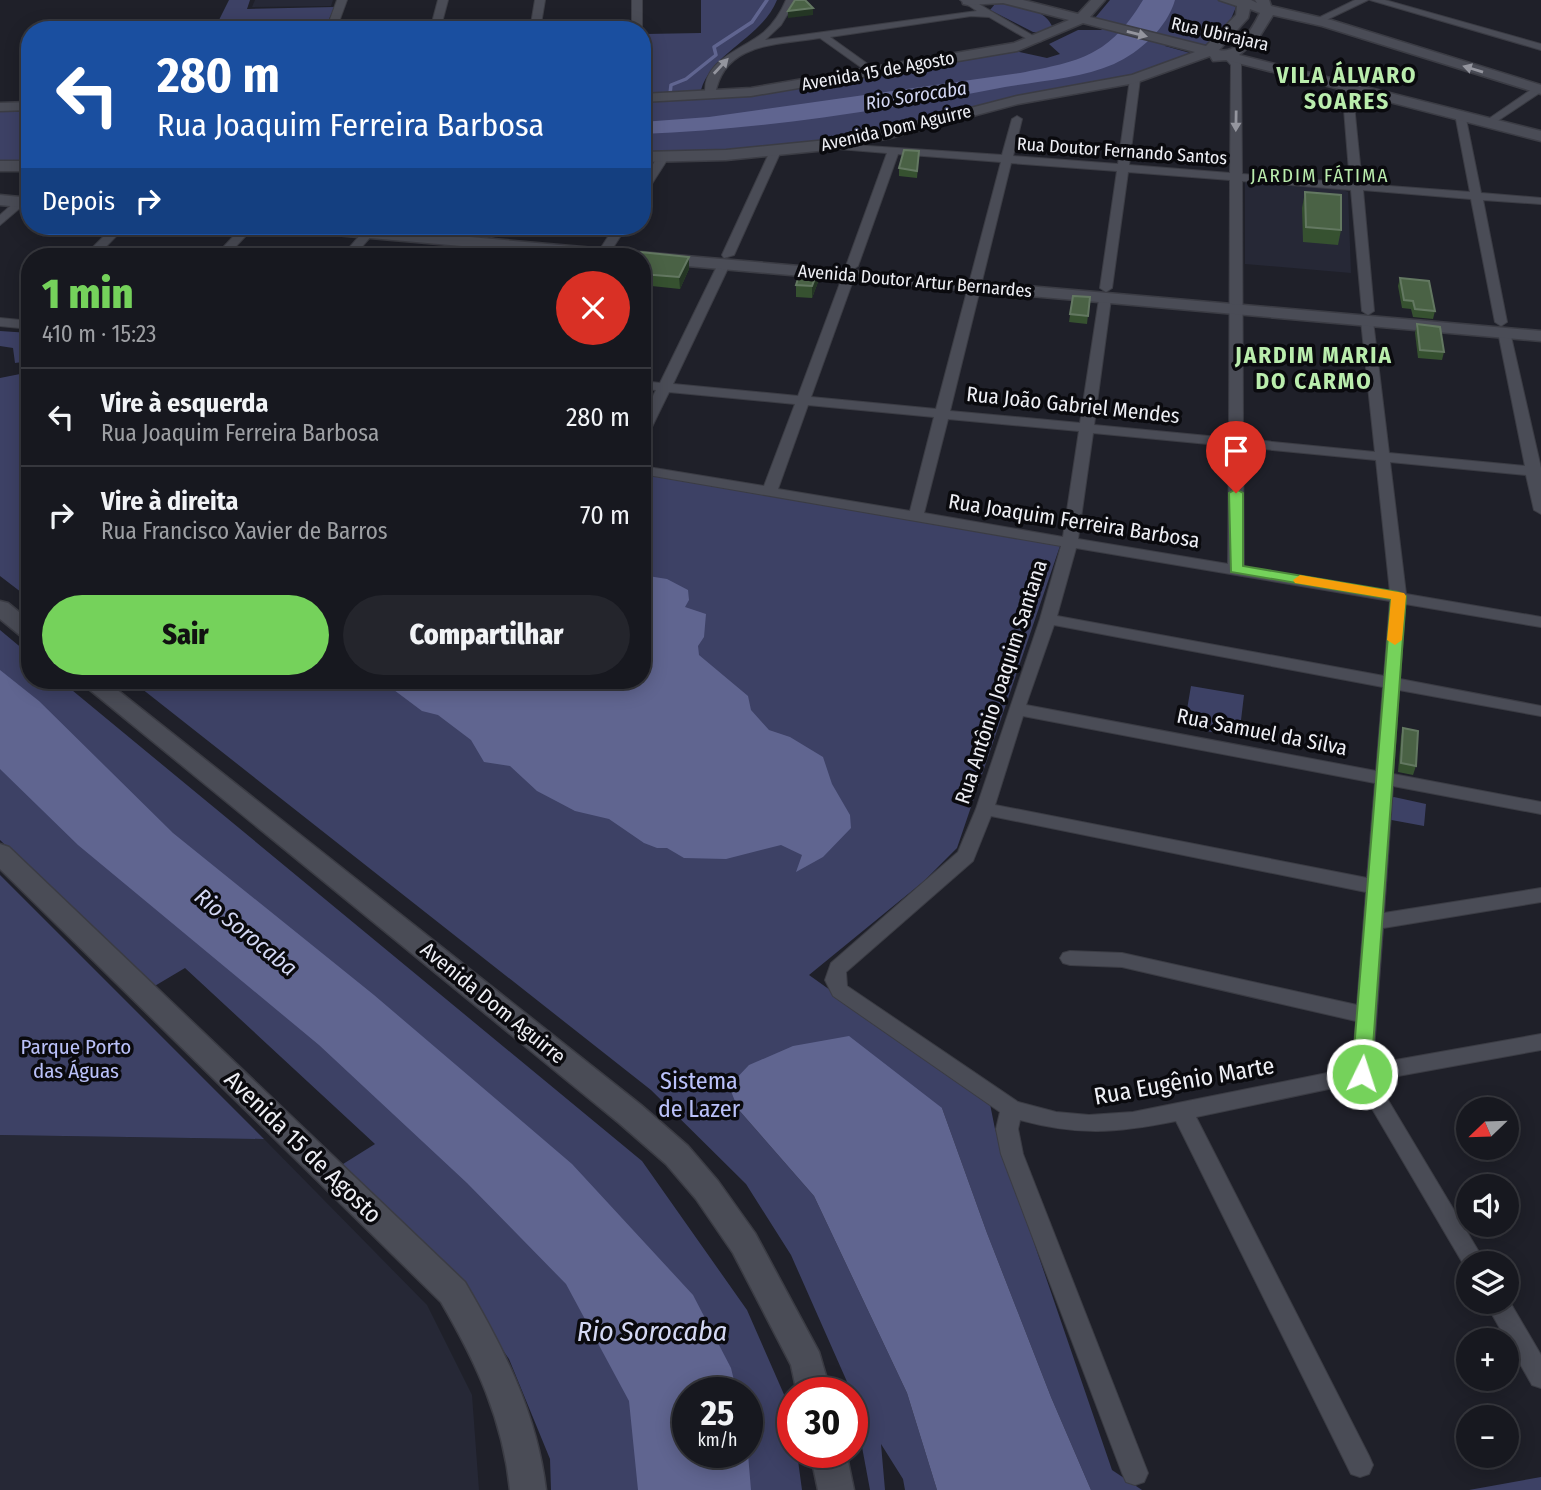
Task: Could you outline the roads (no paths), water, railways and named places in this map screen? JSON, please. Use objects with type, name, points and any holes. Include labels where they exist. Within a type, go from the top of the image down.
[{"type":"main road","points":[[970,2],[1000,0]]},
{"type":"main road","points":[[1007,0],[1056,18],[1056,25],[1044,37]]},
{"type":"main road","points":[[1226,0],[1250,9],[1264,5],[1540,90]]},
{"type":"main road","points":[[1037,9],[1068,11],[1097,2]]},
{"type":"main road","name":"Avenida 15 de Agosto","points":[[651,98],[751,92],[1017,47],[1086,22],[1097,2]]},
{"type":"main road","name":"Avenida Dom Aguirre","points":[[651,157],[864,144],[1017,100],[1141,77],[1228,56],[1242,49],[1257,33],[1264,5]]},
{"type":"main road","name":"Avenida Dom Aguirre","points":[[1141,77],[1208,52],[1227,35],[1244,6]]},
{"type":"main road","name":"Rua Ubirajara","points":[[1037,9],[1541,136]]},
{"type":"main road","points":[[0,107],[21,106]]},
{"type":"main road","points":[[0,166],[21,166]]},
{"type":"main road","points":[[0,200],[21,198]]},
{"type":"main road","name":"Avenida Doutor Artur Bernardes","points":[[496,235],[579,248]]},
{"type":"main road","name":"Avenida Doutor Artur Bernardes","points":[[651,255],[1503,327],[1541,325]]},
{"type":"main road","name":"Avenida Doutor Artur Bernardes","points":[[1503,327],[1541,336]]},
{"type":"main road","points":[[0,608],[21,625]]},
{"type":"main road","name":"Avenida Dom Aguirre","points":[[101,689],[630,1114],[677,1155],[744,1243],[807,1363],[810,1377]]},
{"type":"main road","name":"Avenida 15 de Agosto","points":[[0,853],[453,1292],[494,1366],[516,1424],[528,1490]]},
{"type":"main road","points":[[831,1468],[836,1490]]},
{"type":"street","points":[[334,21],[342,0]]},
{"type":"street","points":[[437,21],[443,0]]},
{"type":"street","points":[[536,21],[540,0]]},
{"type":"street","points":[[637,0],[637,21]]},
{"type":"street","points":[[710,96],[712,77],[719,65],[767,34],[783,17],[792,0]]},
{"type":"street","points":[[1317,21],[1363,0]]},
{"type":"street","points":[[1376,0],[1541,47]]},
{"type":"street","points":[[955,15],[970,2],[1044,37]]},
{"type":"street","points":[[747,46],[955,15],[993,15]]},
{"type":"street","points":[[822,36],[872,72]]},
{"type":"street","points":[[1228,56],[1236,64],[1237,71],[1236,569]]},
{"type":"street","name":"Rua Antônio Joaquim Santana","points":[[835,979],[838,968],[965,856],[985,809],[1048,619],[1070,542],[1123,168],[1141,77]]},
{"type":"street","points":[[1347,85],[1367,316],[1398,596],[1362,1074],[1466,1251]]},
{"type":"street","points":[[1489,122],[1540,90]]},
{"type":"street","points":[[1460,114],[1474,195],[1537,472],[1541,510]]},
{"type":"street","points":[[916,517],[1017,119]]},
{"type":"street","name":"Rua Doutor Fernando Santos","points":[[864,144],[893,151],[1541,201]]},
{"type":"street","points":[[651,414],[726,260],[775,151]]},
{"type":"street","points":[[769,492],[893,151]]},
{"type":"street","points":[[651,176],[663,157]]},
{"type":"street","points":[[0,221],[21,203]]},
{"type":"street","points":[[98,248],[111,235]]},
{"type":"street","points":[[228,248],[241,235]]},
{"type":"street","points":[[0,322],[21,322]]},
{"type":"street","name":"Rua João Gabriel Mendes","points":[[651,385],[1537,472]]},
{"type":"street","name":"Rua Joaquim Ferreira Barbosa","points":[[651,472],[1541,622]]},
{"type":"street","points":[[1048,619],[1541,711]]},
{"type":"street","name":"Rua Samuel da Silva","points":[[1016,709],[1541,808]]},
{"type":"street","points":[[985,809],[1376,887]]},
{"type":"street","points":[[1374,922],[1541,895]]},
{"type":"street","points":[[1070,958],[1122,960],[1366,1015]]},
{"type":"street","name":"Rua Eugênio Marte","points":[[835,979],[840,991],[1012,1109],[1056,1121],[1089,1124],[1133,1121],[1362,1074],[1540,1045]]},
{"type":"street","points":[[1012,1109],[1007,1129],[1012,1154],[1135,1473]]},
{"type":"street","points":[[1182,1111],[1360,1465]]},
{"type":"street","points":[[1504,1314],[1541,1377]]},
{"type":"water","name":"Rio Sorocaba","points":[[1143,0],[1175,0],[1166,20],[1143,46],[1114,64],[1088,73],[825,117],[733,128],[651,133],[651,121],[709,117],[1020,73],[1060,64],[1092,53],[1105,45],[1130,19]]},
{"type":"water","points":[[651,576],[667,579],[688,590],[689,600],[685,607],[706,614],[704,637],[698,646],[699,655],[748,696],[751,710],[769,730],[790,737],[823,757],[832,784],[850,815],[851,828],[823,857],[796,872],[802,855],[781,845],[726,859],[684,858],[667,848],[657,848],[644,843],[609,819],[575,811],[537,791],[510,766],[484,762],[471,740],[438,715],[422,711],[393,689],[651,689]]},
{"type":"water","name":"Rio Sorocaba","points":[[0,670],[39,701],[173,833],[374,995],[572,1164],[693,1295],[733,1377],[672,1377],[672,1468],[749,1468],[751,1490],[638,1490],[629,1401],[566,1284],[467,1183],[319,1045],[78,845],[0,769]]},
{"type":"water","points":[[849,1036],[942,1108],[987,1233],[1051,1397],[1091,1490],[937,1490],[907,1393],[814,1196],[738,1109],[729,1086],[749,1065],[793,1046]]},
{"type":"waterway","points":[[670,94],[671,85],[686,79],[716,55],[714,47],[752,22],[767,0]]},
{"type":"district","name":"VILA ÁLVARO SOARES","points":[[1347,88]]},
{"type":"district","name":"JARDIM FÁTIMA","points":[[1320,175]]},
{"type":"district","name":"JARDIM MARIA DO CARMO","points":[[1314,368]]},
{"type":"park label","name":"Parque Porto das Águas","points":[[76,1059]]},
{"type":"park label","name":"Sistema de Lazer","points":[[699,1095]]}]
